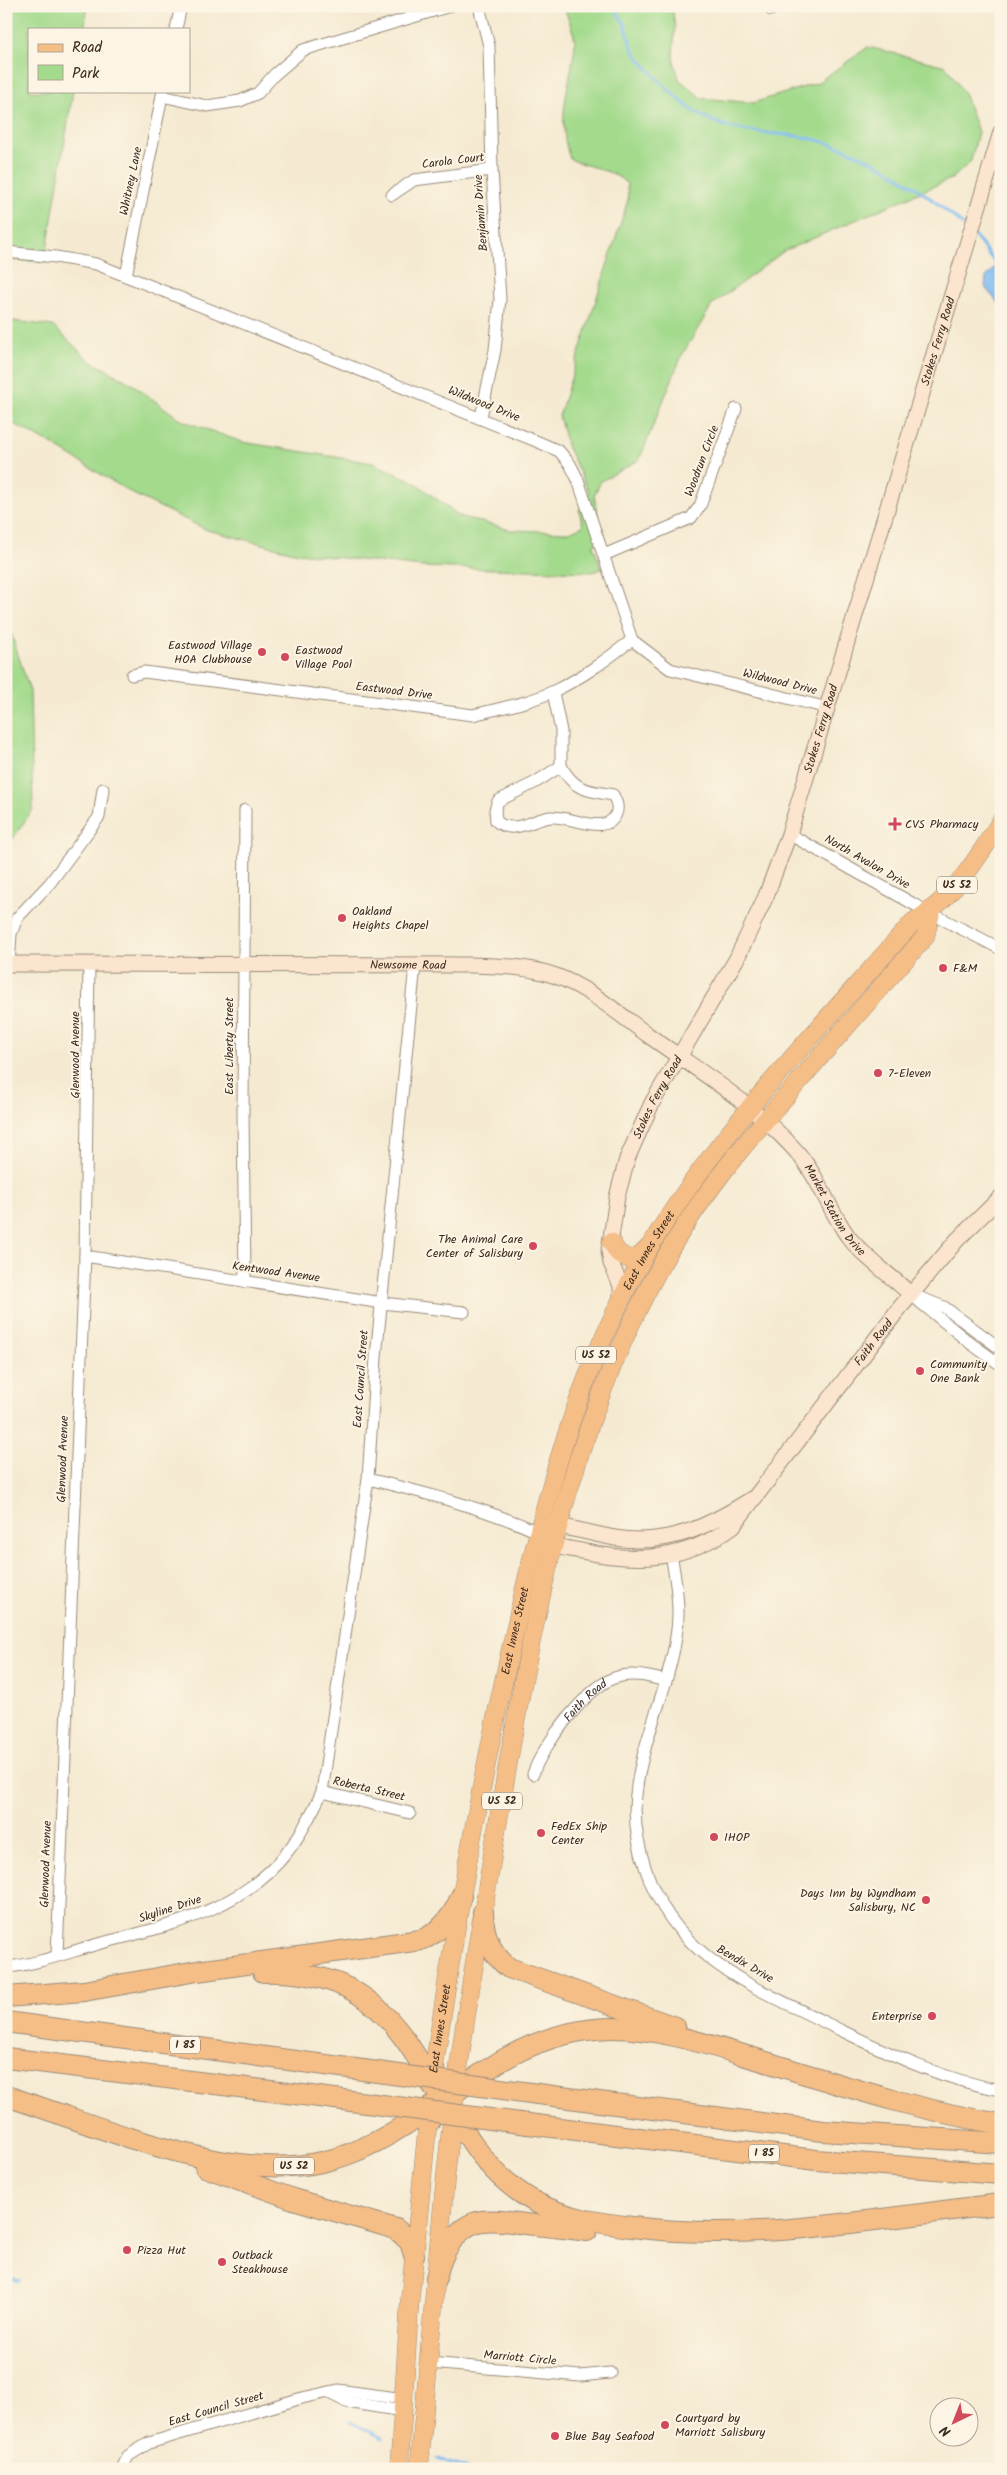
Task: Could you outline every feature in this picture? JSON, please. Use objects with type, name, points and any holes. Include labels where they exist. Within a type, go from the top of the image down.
[{"type":"highway","name":"US 52","points":[[6,1997],[71,1992],[197,1971],[421,1940],[435,1933],[444,1923],[461,1896]]},
{"type":"highway","points":[[483,1912],[483,1926],[488,1941],[497,1957],[509,1968],[799,2072]]},
{"type":"highway","points":[[136,1982],[272,1972],[300,1973],[326,1980],[359,1995],[388,2018],[411,2046],[443,2100],[492,2170],[513,2188],[544,2206],[578,2218],[614,2225],[718,2234]]},
{"type":"highway","name":"I 85","points":[[6,2022],[538,2094],[823,2130],[1001,2143]]},
{"type":"highway","points":[[443,2100],[495,2065],[523,2049],[557,2037],[602,2029],[629,2029],[674,2036],[924,2109],[1001,2124]]},
{"type":"highway","name":"I 85","points":[[6,2058],[816,2160],[1001,2174]]},
{"type":"highway","name":"US 52","points":[[6,2096],[148,2143],[231,2163],[258,2167],[285,2167],[322,2162],[357,2151],[389,2134],[443,2100]]},
{"type":"highway","points":[[107,2130],[273,2192],[396,2229],[410,2242],[414,2255]]},
{"type":"highway","points":[[436,2278],[444,2255],[453,2239],[469,2226],[481,2221],[628,2234],[718,2234],[775,2232],[844,2225],[1001,2204]]},
{"type":"main road","name":"East Innes Street","points":[[419,2469],[436,2278],[443,2100],[461,1896],[488,1751],[545,1499],[576,1406],[620,1303],[652,1244],[692,1182],[750,1108],[913,922],[930,913],[953,890],[985,847],[1001,821]]},
{"type":"main road","name":"East Innes Street","points":[[399,2469],[414,2255],[443,2100],[483,1912],[520,1703],[558,1527],[592,1415],[620,1347],[644,1297],[671,1248],[701,1202],[765,1121],[925,937],[930,913]]},
{"type":"main road","points":[[611,1242],[618,1253],[629,1259],[641,1256],[652,1244]]},
{"type":"street","points":[[176,28],[181,6]]},
{"type":"street","points":[[163,94],[207,106],[240,101],[258,93],[274,75],[303,50],[450,6]]},
{"type":"street","name":"Benjamin Drive","points":[[479,6],[489,46],[492,170],[500,299],[495,350],[481,418]]},
{"type":"street","name":"Whitney Lane","points":[[126,276],[163,94]]},
{"type":"street","name":"Stokes Ferry Road","points":[[620,1303],[621,1286],[609,1257],[617,1197],[627,1159],[642,1122],[678,1056],[737,958],[766,896],[789,834],[1001,132]]},
{"type":"street","name":"Carola Court","points":[[392,195],[414,180],[492,170]]},
{"type":"street","name":"Wildwood Drive","points":[[6,252],[56,257],[96,264],[559,451],[570,464],[578,480],[632,640],[670,669],[828,708]]},
{"type":"street","name":"Woodrun Circle","points":[[604,555],[690,518],[700,506],[736,408]]},
{"type":"street","name":"Eastwood Drive","points":[[134,674],[144,672],[473,715],[553,692],[581,676],[632,640]]},
{"type":"street","points":[[553,692],[561,731],[561,766],[568,778],[579,789],[613,796],[617,803],[617,812],[613,820],[604,825],[552,816],[514,828],[503,827],[496,821],[495,810],[498,801],[536,782],[561,766]]},
{"type":"street","points":[[8,964],[11,934],[16,918],[50,883],[99,817],[104,789]]},
{"type":"street","name":"East Liberty Street","points":[[245,810],[243,964],[245,1282]]},
{"type":"street","name":"North Avalon Drive","points":[[789,834],[930,913],[1001,949]]},
{"type":"street","name":"Newsome Road","points":[[8,964],[415,965],[504,967],[554,976],[589,994],[678,1056],[765,1121]]},
{"type":"street","name":"Glenwood Avenue","points":[[56,1955],[85,1256],[89,1102],[89,964]]},
{"type":"street","name":"East Council Street","points":[[322,1792],[368,1478],[382,1303],[415,965]]},
{"type":"street","name":"Market Station Drive","points":[[765,1121],[788,1142],[812,1172],[839,1222],[853,1242],[910,1294],[970,1343],[1001,1365]]},
{"type":"street","name":"Faith Road","points":[[368,1478],[512,1520],[538,1532],[545,1542],[554,1545],[624,1559],[671,1554],[710,1540],[729,1529],[742,1516],[910,1294],[957,1240],[1001,1197]]},
{"type":"street","name":"Kentwood Avenue","points":[[85,1256],[382,1303],[464,1312]]},
{"type":"street","name":"Market Station Drive","points":[[910,1294],[944,1307],[1001,1349]]},
{"type":"street","name":"Faith Road","points":[[538,1532],[549,1524],[630,1540],[668,1538],[706,1526],[755,1497]]},
{"type":"street","name":"Bendix Drive","points":[[671,1554],[678,1620],[666,1681],[641,1768],[635,1808],[640,1848],[649,1879],[659,1902],[673,1924],[710,1961],[738,1979],[910,2064],[967,2083],[1001,2090]]},
{"type":"street","name":"Faith Road","points":[[533,1774],[544,1748],[600,1684],[629,1674],[666,1681]]},
{"type":"street","name":"Skyline Drive","points":[[6,1967],[189,1920],[223,1904],[260,1879],[288,1852],[307,1823],[322,1792]]},
{"type":"street","name":"Roberta Street","points":[[322,1792],[410,1813]]},
{"type":"street","name":"Marriott Circle","points":[[428,2363],[580,2376],[610,2373]]},
{"type":"street","name":"East Council Street","points":[[122,2469],[128,2456],[149,2443],[302,2398],[350,2390],[402,2405]]},
{"type":"green space","points":[[6,6],[88,6],[84,28],[28,28],[28,92],[73,92],[45,262],[8,260],[6,265]]},
{"type":"green space","points":[[564,6],[672,6],[675,26],[673,57],[679,79],[701,98],[753,103],[817,83],[868,47],[946,66],[964,93],[978,132],[971,161],[953,178],[784,251],[712,305],[682,355],[639,460],[601,481],[594,495],[599,522],[605,540],[593,545],[602,569],[592,572],[422,567],[298,553],[207,530],[133,494],[48,442],[12,423],[6,426],[6,320],[53,326],[89,360],[132,384],[181,420],[242,442],[373,463],[413,481],[459,516],[511,530],[569,532],[583,526],[579,511],[589,492],[567,446],[559,416],[628,200],[627,184],[621,179],[608,172],[570,159],[564,128],[564,114],[575,40]]},
{"type":"green space","points":[[6,618],[30,691],[33,809],[6,849]]},
{"type":"water","points":[[1001,261],[1001,307],[985,287],[986,277]]},
{"type":"waterway","points":[[612,6],[624,22],[633,50],[655,76],[690,109],[711,120],[737,129],[803,137],[826,142],[869,159],[928,196],[963,225]]},
{"type":"waterway","points":[[975,236],[1001,271]]},
{"type":"waterway","points":[[6,2276],[19,2281]]},
{"type":"waterway","points":[[350,2422],[383,2438]]},
{"type":"waterway","points":[[438,2459],[467,2469]]},
{"type":"place","name":"Eastwood Village HOA Clubhouse","points":[[262,652]]},
{"type":"place","name":"Eastwood Village Pool","points":[[285,657]]},
{"type":"place","name":"CVS Pharmacy","points":[[895,824]]},
{"type":"place","name":"Oakland Heights Chapel","points":[[342,918]]},
{"type":"place","name":"F&M","points":[[943,968]]},
{"type":"place","name":"7-Eleven","points":[[878,1073]]},
{"type":"place","name":"The Animal Care Center of Salisbury","points":[[533,1246]]},
{"type":"place","name":"Community One Bank","points":[[920,1371]]},
{"type":"place","name":"FedEx Ship Center","points":[[541,1833]]},
{"type":"place","name":"IHOP","points":[[714,1837]]},
{"type":"place","name":"Days Inn by Wyndham Salisbury, NC","points":[[926,1900]]},
{"type":"place","name":"Enterprise","points":[[932,2016]]},
{"type":"place","name":"Pizza Hut","points":[[127,2250]]},
{"type":"place","name":"Outback Steakhouse","points":[[222,2262]]},
{"type":"place","name":"Courtyard by Marriott Salisbury","points":[[665,2425]]},
{"type":"place","name":"Blue Bay Seafood","points":[[555,2436]]}]
